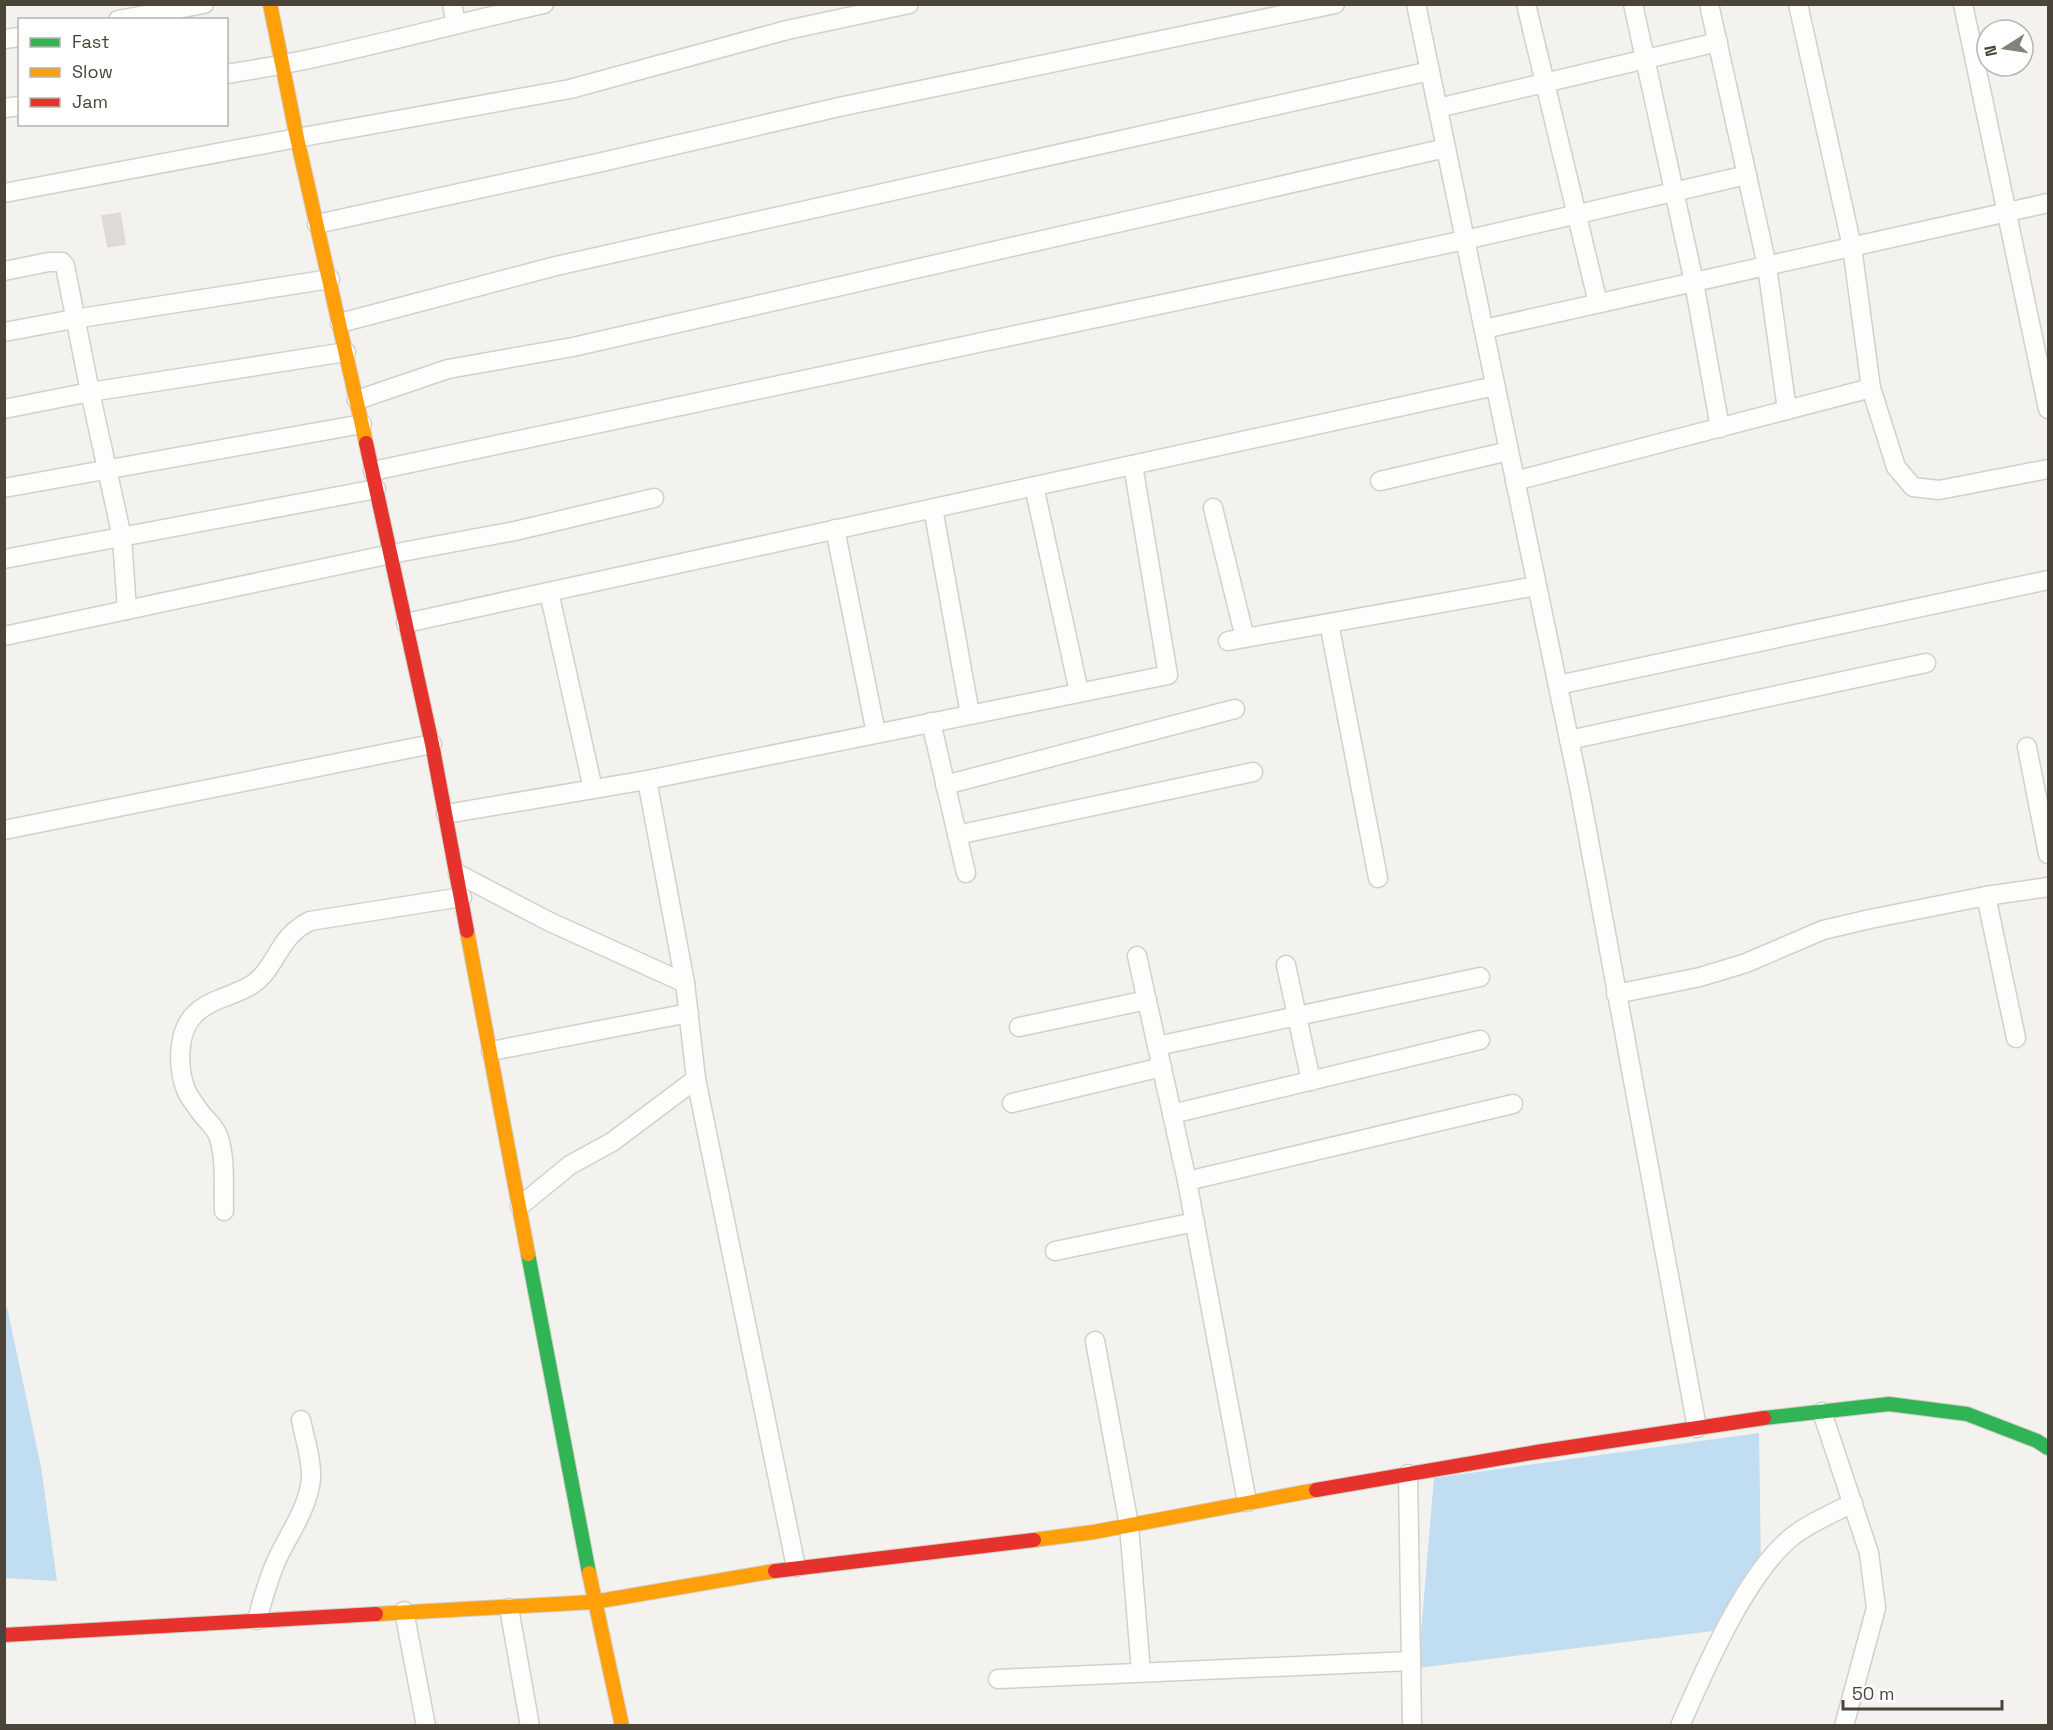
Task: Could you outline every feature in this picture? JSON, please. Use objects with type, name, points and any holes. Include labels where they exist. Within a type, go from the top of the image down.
[{"type":"street","points":[[129,18],[204,4]]},
{"type":"street","points":[[270,4],[297,138],[432,744],[594,1602],[622,1725]]},
{"type":"street","points":[[452,4],[456,24]]},
{"type":"street","points":[[228,74],[283,65],[544,4]]},
{"type":"street","points":[[4,193],[570,89],[787,30],[909,4]]},
{"type":"street","points":[[317,224],[602,162],[839,106],[1335,4]]},
{"type":"street","points":[[1416,4],[1569,740],[1697,1428]]},
{"type":"street","points":[[1526,4],[1598,303]]},
{"type":"street","points":[[1632,4],[1694,282],[1720,428]]},
{"type":"street","points":[[1709,4],[1767,266],[1787,410]]},
{"type":"street","points":[[1798,4],[1852,247],[1871,388],[1896,467],[1913,488],[1939,490],[2049,469]]},
{"type":"street","points":[[1963,4],[2049,409]]},
{"type":"street","points":[[1438,108],[1718,42]]},
{"type":"street","points":[[340,323],[556,266],[1430,71]]},
{"type":"street","points":[[357,400],[448,369],[585,345],[1446,148]]},
{"type":"street","points":[[4,559],[122,537],[1465,240],[1747,175]]},
{"type":"street","points":[[1484,328],[2049,203]]},
{"type":"street","points":[[4,271],[50,262],[62,262],[64,266],[122,537],[127,610]]},
{"type":"street","points":[[4,332],[330,279]]},
{"type":"street","points":[[4,409],[90,392],[346,352]]},
{"type":"street","points":[[406,623],[1496,386]]},
{"type":"street","points":[[1515,481],[1871,388]]},
{"type":"street","points":[[4,488],[362,424]]},
{"type":"street","points":[[1380,481],[1509,451]]},
{"type":"street","points":[[446,814],[647,780],[1168,675],[1133,465]]},
{"type":"street","points":[[1034,486],[1080,692]]},
{"type":"street","points":[[4,636],[391,554],[515,531],[654,498]]},
{"type":"street","points":[[933,508],[970,714]]},
{"type":"street","points":[[1213,508],[1237,639],[1537,586]]},
{"type":"street","points":[[835,529],[876,733]]},
{"type":"street","points":[[1558,686],[2049,580]]},
{"type":"street","points":[[549,592],[593,789]]},
{"type":"street","points":[[1329,623],[1378,878]]},
{"type":"street","points":[[1569,740],[1926,663]]},
{"type":"street","points":[[945,785],[1235,709]]},
{"type":"street","points":[[931,722],[966,873]]},
{"type":"street","points":[[4,831],[432,744]]},
{"type":"street","points":[[2027,747],[2049,854]]},
{"type":"street","points":[[957,835],[1253,772]]},
{"type":"street","points":[[647,780],[685,983],[696,1079],[796,1567]]},
{"type":"street","points":[[458,874],[550,922],[685,983]]},
{"type":"street","points":[[1616,994],[1700,977],[1746,963],[1823,930],[1986,896],[2049,887]]},
{"type":"street","points":[[1986,896],[2016,1038]]},
{"type":"street","points":[[224,1211],[222,1149],[212,1124],[200,1113],[186,1090],[182,1071],[181,1050],[184,1029],[194,1014],[206,1004],[254,983],[268,970],[288,939],[298,928],[310,921],[462,897]]},
{"type":"street","points":[[1137,956],[1187,1181],[1247,1502]]},
{"type":"street","points":[[1286,965],[1311,1081]]},
{"type":"street","points":[[1157,1046],[1480,977]]},
{"type":"street","points":[[1019,1027],[1147,1000]]},
{"type":"street","points":[[491,1051],[689,1013]]},
{"type":"street","points":[[1172,1114],[1480,1040]]},
{"type":"street","points":[[1012,1103],[1162,1067]]},
{"type":"street","points":[[520,1206],[570,1165],[612,1142],[696,1079]]},
{"type":"street","points":[[1187,1181],[1513,1104]]},
{"type":"street","points":[[1055,1251],[1195,1222]]},
{"type":"street","points":[[1095,1341],[1129,1525],[1140,1672]]},
{"type":"street","points":[[4,1635],[594,1602],[796,1567],[1038,1540],[1537,1452],[1770,1417],[1889,1404],[1967,1414],[2037,1441],[2049,1448]]},
{"type":"street","points":[[1822,1412],[1869,1553],[1876,1608],[1844,1725]]},
{"type":"street","points":[[257,1620],[279,1555],[306,1501],[310,1480],[310,1460],[301,1420]]},
{"type":"street","points":[[1408,1474],[1412,1725]]},
{"type":"street","points":[[1680,1725],[1708,1662],[1764,1567],[1799,1531],[1853,1503]]},
{"type":"street","points":[[509,1608],[530,1725]]},
{"type":"street","points":[[404,1611],[426,1725]]},
{"type":"street","points":[[998,1679],[1411,1661]]},
{"type":"water","points":[[4,1307],[7,1307],[41,1467],[57,1581],[5,1578]]},
{"type":"water","points":[[1759,1433],[1761,1571],[1729,1629],[1418,1668],[1434,1478]]},
{"type":"building","points":[[120,213],[125,244],[108,247],[102,216]]},
{"type":"traffic: fast","points":[[528,1254],[589,1573]]},
{"type":"traffic: fast","points":[[1764,1418],[1889,1404],[1967,1414],[2037,1441],[2048,1448]]},
{"type":"traffic: slow","points":[[270,4],[297,138],[366,443]]},
{"type":"traffic: slow","points":[[467,931],[528,1254]]},
{"type":"traffic: slow","points":[[1034,1540],[1094,1532],[1316,1490]]},
{"type":"traffic: slow","points":[[376,1614],[594,1602],[775,1571]]},
{"type":"traffic: slow","points":[[589,1573],[622,1726]]},
{"type":"traffic: jam","points":[[366,443],[432,744],[467,931]]},
{"type":"traffic: jam","points":[[1316,1490],[1537,1452],[1764,1418]]},
{"type":"traffic: jam","points":[[775,1571],[1034,1540]]},
{"type":"traffic: jam","points":[[4,1635],[376,1614]]}]
